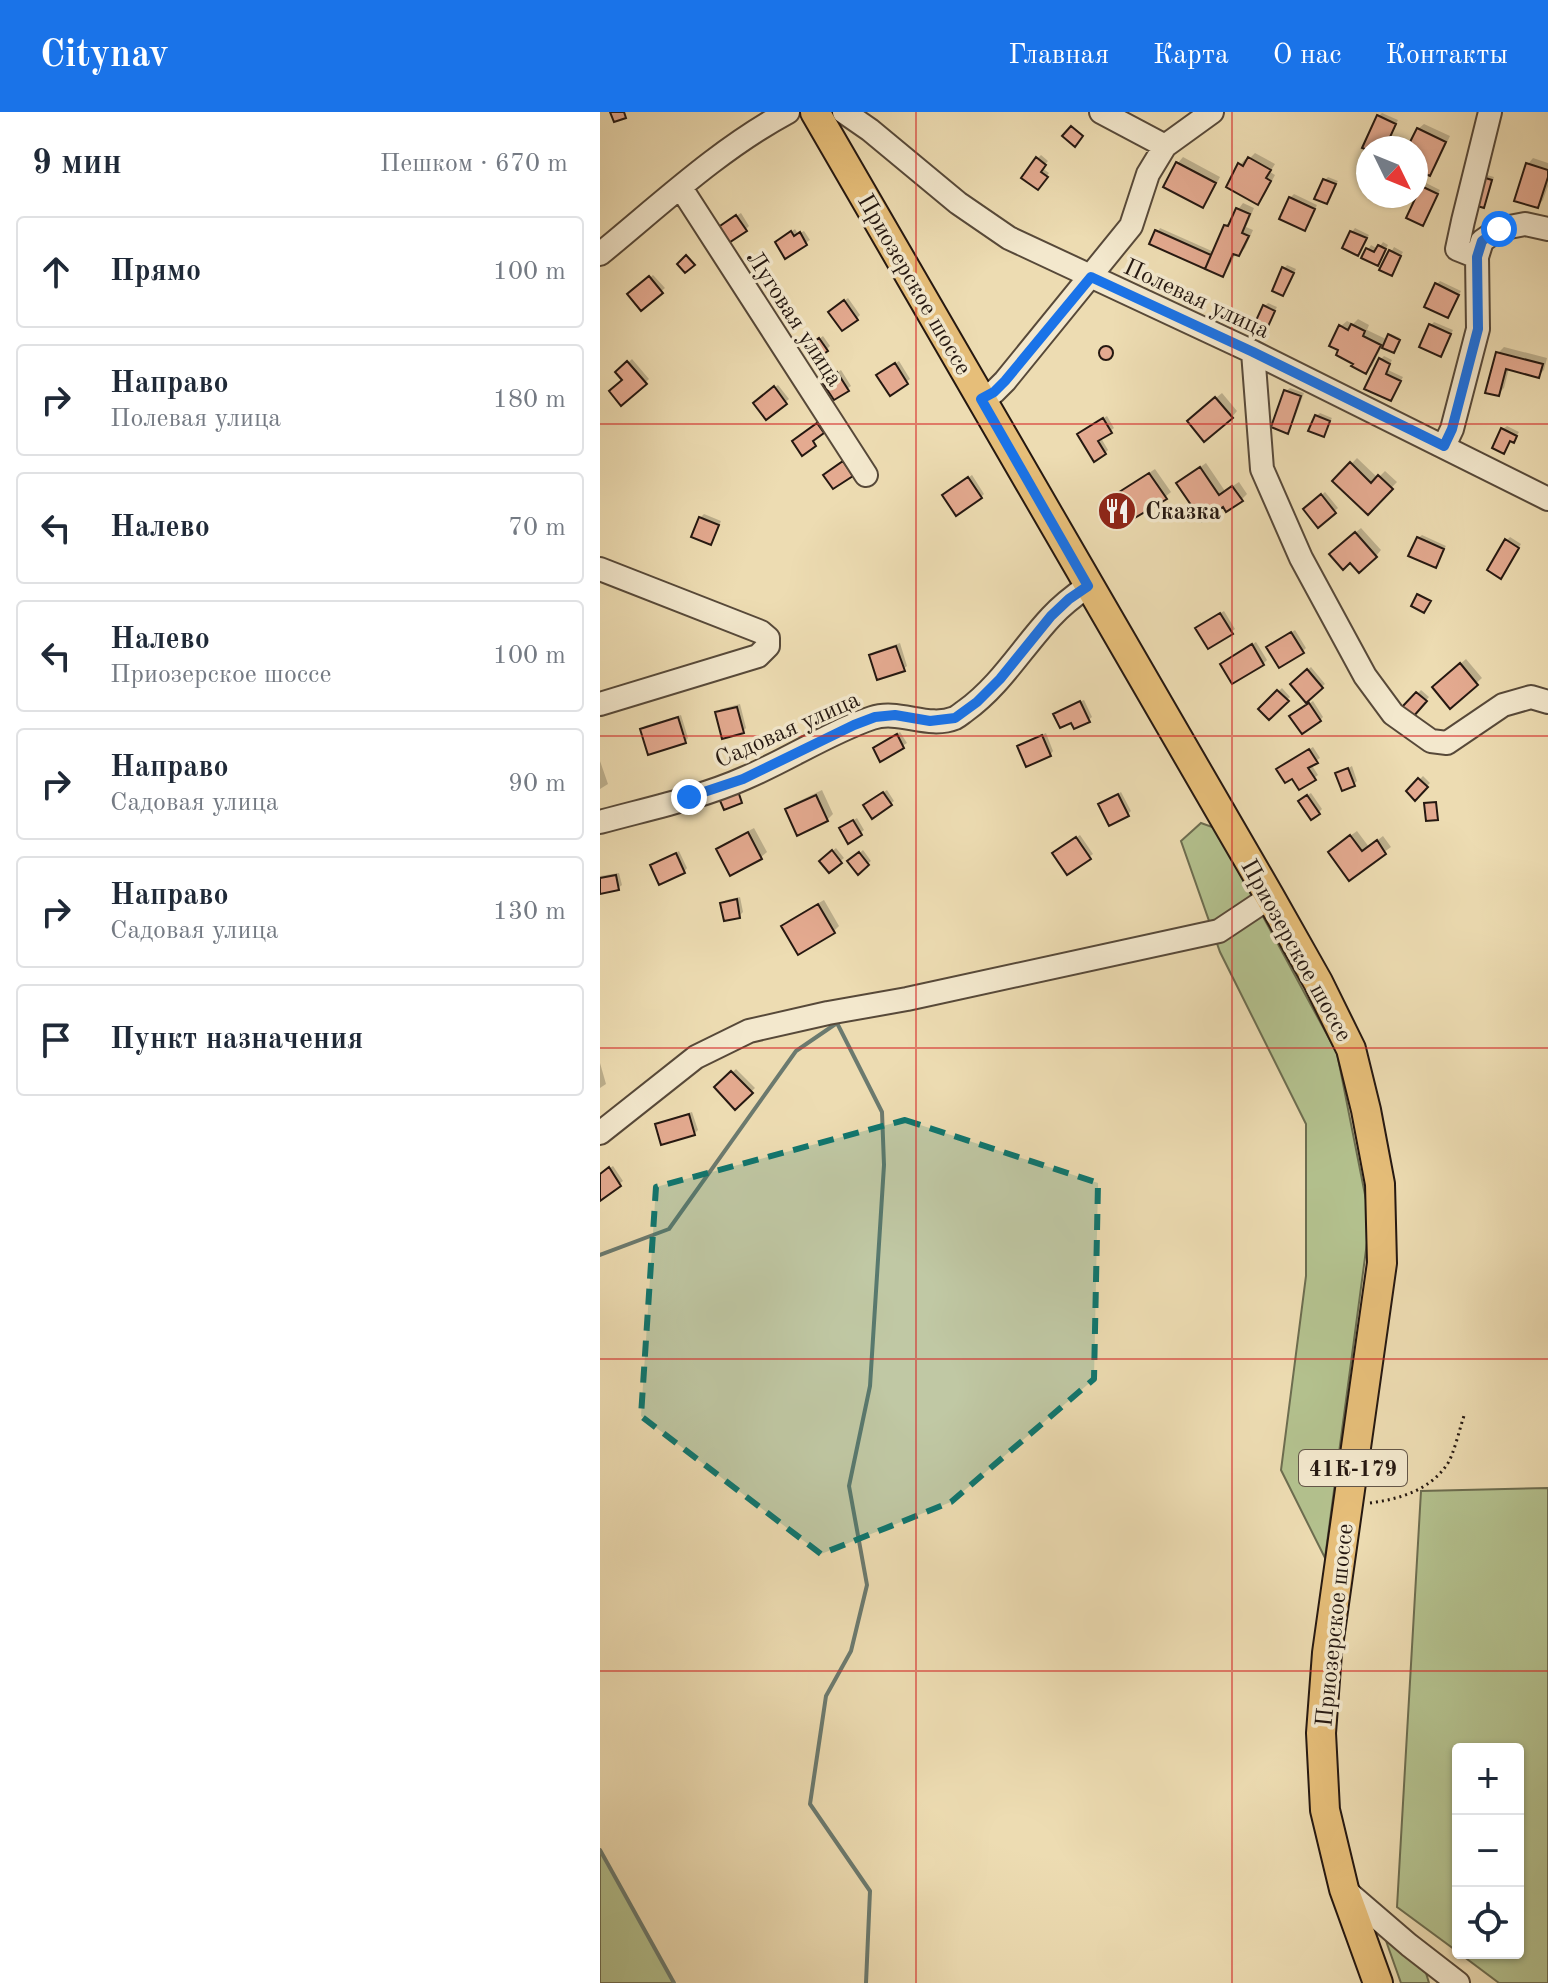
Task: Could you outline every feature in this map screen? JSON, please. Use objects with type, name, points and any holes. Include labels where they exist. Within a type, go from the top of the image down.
[{"type":"main road","name":"Приозерское шоссе","points":[[815,112],[1270,897],[1351,1049],[1380,1184],[1382,1263],[1327,1653],[1321,1733],[1325,1810],[1344,1889],[1378,1983]]},
{"type":"street","points":[[600,254],[762,126],[788,112]]},
{"type":"street","name":"Полевая улица","points":[[844,112],[958,203],[1009,238],[1253,352],[1548,499]]},
{"type":"street","points":[[1101,112],[1165,146]]},
{"type":"street","points":[[981,399],[1005,381],[1131,226],[1148,174],[1165,146],[1212,112]]},
{"type":"street","points":[[1477,257],[1457,249],[1490,112]]},
{"type":"street","name":"Луговая улица","points":[[681,188],[866,475]]},
{"type":"street","points":[[1444,446],[1452,429],[1478,329],[1477,257],[1482,241],[1499,229],[1525,224],[1548,229]]},
{"type":"street","points":[[1253,352],[1262,469],[1301,558],[1365,676],[1393,714],[1431,741],[1447,743],[1503,705],[1531,697],[1548,702]]},
{"type":"street","points":[[600,569],[761,632],[768,638],[768,646],[758,656],[600,704]]},
{"type":"street","name":"Садовая улица","points":[[600,822],[743,779],[875,717],[895,715],[930,721],[955,718],[1000,679],[1051,616],[1088,586]]},
{"type":"street","points":[[600,1133],[696,1057],[749,1031],[1219,931],[1270,897]]},
{"type":"street","points":[[1344,1889],[1458,1983]]},
{"type":"path","points":[[1348,1503],[1398,1499],[1429,1484],[1448,1464],[1465,1413]]},
{"type":"highlighted area","points":[[905,1120],[1098,1183],[1094,1379],[951,1502],[821,1554],[641,1416],[656,1187]]},
{"type":"green space","points":[[1201,823],[1215,828],[1337,1053],[1370,1220],[1325,1558],[1281,1470],[1306,1276],[1306,1124],[1220,952],[1181,841]]},
{"type":"green space","points":[[1548,1488],[1548,1983],[1499,1983],[1467,1959],[1524,1959],[1524,1743],[1452,1743],[1452,1948],[1397,1907],[1421,1491]]},
{"type":"green space","points":[[600,1850],[674,1983],[600,1983]]},
{"type":"green space","points":[[1385,1938],[1426,1973],[1429,1983],[1401,1983]]},
{"type":"building","points":[[610,112],[624,112],[626,118],[614,122]]},
{"type":"building","points":[[1377,115],[1396,124],[1390,136],[1367,136]]},
{"type":"building","points":[[1071,126],[1083,136],[1075,147],[1062,136]]},
{"type":"building","points":[[1417,128],[1446,142],[1430,176],[1428,136],[1413,136]]},
{"type":"building","points":[[1036,157],[1046,165],[1041,172],[1048,177],[1038,190],[1021,178]]},
{"type":"building","points":[[1248,157],[1271,170],[1266,178],[1271,181],[1258,205],[1226,187],[1238,163],[1243,166]]},
{"type":"building","points":[[1176,162],[1216,183],[1203,208],[1163,187]]},
{"type":"building","points":[[1526,163],[1548,170],[1538,208],[1514,201]]},
{"type":"building","points":[[1482,177],[1492,180],[1484,208],[1474,205]]},
{"type":"building","points":[[1323,179],[1336,184],[1327,204],[1314,199]]},
{"type":"building","points":[[1428,189],[1438,194],[1423,226],[1406,218],[1411,208],[1428,208]]},
{"type":"building","points":[[1289,197],[1315,209],[1305,231],[1279,219]]},
{"type":"building","points":[[1236,208],[1250,214],[1242,233],[1249,236],[1239,256],[1233,254],[1223,277],[1205,269],[1224,225],[1228,226]]},
{"type":"building","points":[[736,215],[747,231],[727,244],[717,228]]},
{"type":"building","points":[[1155,230],[1211,255],[1205,269],[1149,244]]},
{"type":"building","points":[[791,231],[794,236],[800,232],[807,245],[785,259],[775,242]]},
{"type":"building","points":[[1350,231],[1367,238],[1358,256],[1342,248]]},
{"type":"building","points":[[1378,245],[1386,249],[1378,266],[1361,258],[1366,248],[1374,252]]},
{"type":"building","points":[[1389,250],[1401,256],[1392,276],[1379,270]]},
{"type":"building","points":[[686,255],[695,265],[685,273],[677,264]]},
{"type":"building","points":[[1282,267],[1294,273],[1283,296],[1272,291]]},
{"type":"building","points":[[649,276],[663,293],[641,311],[627,294]]},
{"type":"building","points":[[1435,283],[1459,295],[1448,318],[1424,307]]},
{"type":"building","points":[[844,300],[858,320],[842,331],[828,312]]},
{"type":"building","points":[[1263,305],[1275,311],[1266,331],[1254,325]]},
{"type":"building","points":[[1351,324],[1365,331],[1363,336],[1381,345],[1366,374],[1336,355],[1338,350],[1329,346],[1339,325],[1348,330]]},
{"type":"building","points":[[1429,324],[1451,334],[1441,357],[1419,347]]},
{"type":"building","points":[[1388,334],[1400,340],[1394,353],[1382,348]]},
{"type":"building","points":[[819,338],[828,351],[813,361],[804,349]]},
{"type":"building","points":[[1106,346],[1113,353],[1106,360],[1099,353]]},
{"type":"building","points":[[1496,352],[1543,364],[1539,378],[1506,369],[1499,396],[1485,393]]},
{"type":"building","points":[[1379,358],[1390,364],[1386,374],[1401,381],[1391,401],[1364,389]]},
{"type":"building","points":[[627,361],[647,384],[621,406],[609,391],[622,380],[615,372]]},
{"type":"building","points":[[895,363],[908,384],[890,396],[876,375]]},
{"type":"building","points":[[837,372],[849,391],[834,400],[822,382]]},
{"type":"building","points":[[774,386],[787,404],[766,420],[753,403]]},
{"type":"building","points":[[1284,390],[1301,396],[1288,434],[1271,427]]},
{"type":"building","points":[[1215,397],[1233,418],[1204,442],[1187,421]]},
{"type":"building","points":[[1315,415],[1330,421],[1324,437],[1308,431]]},
{"type":"building","points":[[1103,418],[1112,433],[1098,441],[1106,454],[1094,462],[1077,434]]},
{"type":"building","points":[[817,423],[824,433],[813,441],[816,446],[802,456],[792,441]]},
{"type":"building","points":[[1501,428],[1517,436],[1514,443],[1510,441],[1504,454],[1492,448]]},
{"type":"building","points":[[843,461],[853,476],[833,489],[823,475]]},
{"type":"building","points":[[1350,462],[1371,483],[1378,475],[1393,489],[1368,515],[1332,481]]},
{"type":"building","points":[[1200,467],[1219,495],[1232,486],[1243,501],[1226,512],[1223,507],[1202,521],[1176,483]]},
{"type":"building","points":[[1149,473],[1167,499],[1121,526],[1105,501]]},
{"type":"building","points":[[968,477],[982,498],[956,516],[942,495]]},
{"type":"building","points":[[1321,494],[1336,513],[1318,528],[1303,509]]},
{"type":"building","points":[[699,517],[719,525],[711,545],[691,537]]},
{"type":"building","points":[[1355,532],[1377,557],[1359,573],[1350,563],[1343,570],[1329,554]]},
{"type":"building","points":[[1417,537],[1444,549],[1436,568],[1408,556]]},
{"type":"building","points":[[1505,539],[1519,548],[1501,579],[1487,570]]},
{"type":"building","points":[[1417,594],[1431,601],[1424,613],[1411,606]]},
{"type":"building","points":[[1220,613],[1233,634],[1208,649],[1195,628]]},
{"type":"building","points":[[1291,632],[1304,653],[1279,668],[1266,647]]},
{"type":"building","points":[[1252,644],[1264,665],[1232,684],[1220,664]]},
{"type":"building","points":[[896,646],[905,671],[877,680],[869,655]]},
{"type":"building","points":[[1460,663],[1478,685],[1450,709],[1432,687]]},
{"type":"building","points":[[1307,669],[1323,688],[1306,703],[1290,684]]},
{"type":"building","points":[[1277,690],[1289,701],[1269,720],[1258,709]]},
{"type":"building","points":[[1416,692],[1427,701],[1413,717],[1402,707]]},
{"type":"building","points":[[1080,701],[1090,722],[1074,729],[1071,723],[1060,728],[1053,714]]},
{"type":"building","points":[[1309,703],[1321,721],[1302,734],[1289,716]]},
{"type":"building","points":[[737,707],[744,733],[722,739],[715,712]]},
{"type":"building","points":[[678,717],[686,743],[648,755],[640,729]]},
{"type":"building","points":[[897,734],[904,748],[880,762],[873,748]]},
{"type":"building","points":[[1042,735],[1051,756],[1026,767],[1017,746]]},
{"type":"building","points":[[1309,749],[1318,763],[1308,768],[1316,780],[1299,790],[1292,779],[1285,783],[1276,769]]},
{"type":"building","points":[[1348,768],[1355,786],[1342,791],[1335,773]]},
{"type":"building","points":[[1418,778],[1428,787],[1415,801],[1406,791]]},
{"type":"building","points":[[737,788],[742,803],[724,810],[718,796]]},
{"type":"building","points":[[883,792],[892,805],[872,819],[863,805]]},
{"type":"building","points":[[1118,794],[1129,816],[1109,826],[1098,804]]},
{"type":"building","points":[[816,795],[828,821],[797,836],[785,809]]},
{"type":"building","points":[[1307,795],[1320,814],[1311,820],[1298,801]]},
{"type":"building","points":[[1436,802],[1438,820],[1426,821],[1424,803]]},
{"type":"building","points":[[853,820],[862,835],[848,844],[839,828]]},
{"type":"building","points":[[748,832],[762,859],[730,876],[716,849]]},
{"type":"building","points":[[1350,835],[1362,851],[1377,840],[1386,854],[1349,881],[1328,852]]},
{"type":"building","points":[[1076,837],[1091,859],[1067,875],[1052,853]]},
{"type":"building","points":[[832,850],[842,863],[829,873],[819,861]]},
{"type":"building","points":[[859,852],[869,865],[858,875],[847,861]]},
{"type":"building","points":[[676,853],[685,873],[659,885],[650,865]]},
{"type":"building","points":[[616,875],[619,890],[600,894],[600,878]]},
{"type":"building","points":[[737,899],[740,918],[724,921],[720,903]]},
{"type":"building","points":[[818,904],[835,933],[798,955],[781,926]]},
{"type":"building","points":[[731,1071],[753,1093],[735,1110],[714,1087]]},
{"type":"building","points":[[689,1114],[695,1135],[661,1145],[655,1124]]},
{"type":"building","points":[[609,1167],[621,1186],[600,1201],[600,1174]]},
{"type":"waterway","points":[[600,1255],[669,1229],[796,1051],[837,1023],[882,1112],[884,1165],[870,1386],[849,1486],[867,1585],[851,1651],[826,1696],[810,1804],[870,1891],[866,1983]]},
{"type":"waterway","points":[[600,1850],[674,1983]]},
{"type":"place","name":"Сказка","points":[[1117,511]]},
{"type":"route","points":[[689,797],[743,779],[875,717],[895,715],[930,721],[955,718],[1000,679],[1051,616],[1088,586],[981,399],[1005,381],[1091,277],[1444,446],[1452,429],[1478,329],[1477,257],[1482,241],[1499,229]]}]
